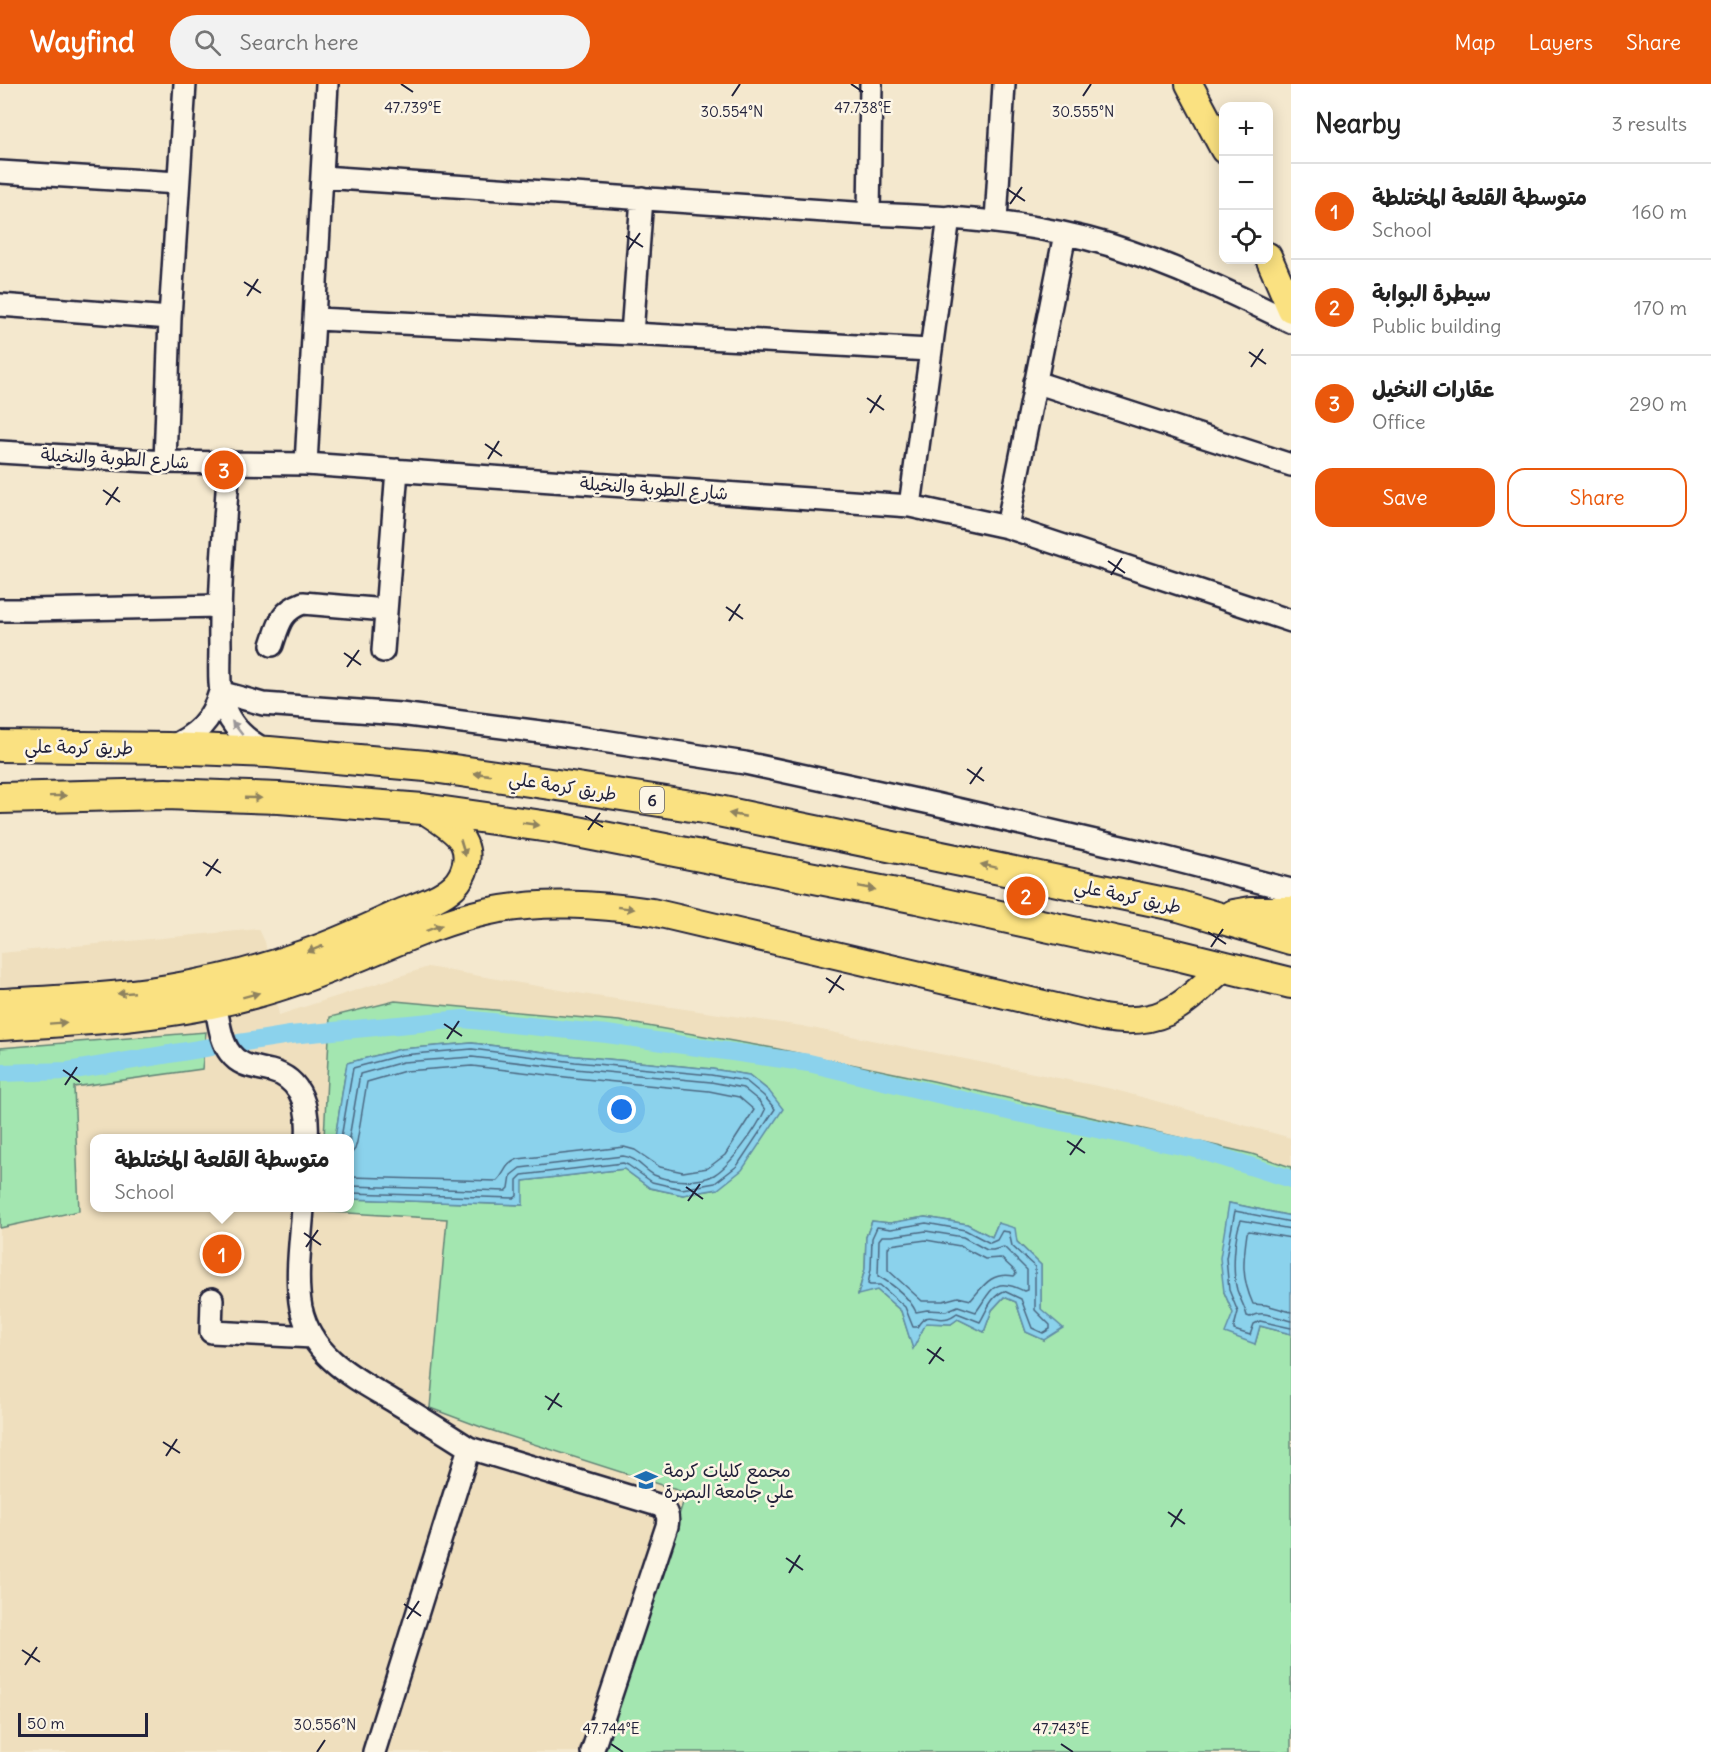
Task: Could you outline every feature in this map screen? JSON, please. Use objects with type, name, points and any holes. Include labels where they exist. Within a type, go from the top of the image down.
[{"type":"highway","name":"طريق كرمة علي","points":[[0,746],[269,752],[426,766],[704,808],[1179,906],[1291,939]]},
{"type":"highway","points":[[0,798],[166,794],[279,798],[423,809],[557,828],[952,906],[1225,966],[1291,983]]},
{"type":"highway","points":[[771,871],[779,848],[781,824]]},
{"type":"highway","points":[[828,880],[828,857],[837,836]]},
{"type":"highway","points":[[1221,917],[1251,912],[1291,912]]},
{"type":"main road","points":[[1189,84],[1219,141]]},
{"type":"main road","points":[[1273,264],[1289,298]]},
{"type":"main road","points":[[0,1027],[132,1017],[215,980],[297,956],[351,935],[447,891],[460,879],[464,871],[465,845],[455,832],[423,809]]},
{"type":"main road","points":[[0,1002],[102,996],[215,1004],[304,980],[453,921],[485,912],[547,905],[600,905],[652,912],[1103,1018],[1124,1021],[1146,1020],[1166,1013],[1185,1002],[1225,966]]},
{"type":"street","points":[[165,462],[170,318],[184,84]]},
{"type":"street","points":[[306,464],[316,319],[327,84]]},
{"type":"street","points":[[869,214],[871,84]]},
{"type":"street","points":[[996,221],[1004,84]]},
{"type":"street","points":[[0,172],[178,183]]},
{"type":"street","points":[[322,177],[996,221],[1065,234],[1145,256],[1291,322]]},
{"type":"street","points":[[632,334],[642,198]]},
{"type":"street","points":[[910,506],[949,217]]},
{"type":"street","points":[[1007,527],[1065,234]]},
{"type":"street","points":[[0,305],[170,318]]},
{"type":"street","points":[[316,319],[930,350]]},
{"type":"street","points":[[1035,382],[1291,465]]},
{"type":"street","name":"شارع الطوبة والنخيلة","points":[[0,452],[165,462],[306,464],[910,506],[1007,527],[1291,621]]},
{"type":"street","points":[[168,748],[183,742],[202,727],[215,707],[220,692],[219,606],[229,462]]},
{"type":"street","points":[[383,651],[397,471]]},
{"type":"street","points":[[272,645],[283,616],[292,607],[303,603],[386,610]]},
{"type":"street","points":[[0,610],[219,606]]},
{"type":"street","points":[[220,692],[228,714],[242,735],[254,745],[269,752]]},
{"type":"street","points":[[220,692],[263,704],[400,714],[564,735],[745,763],[1136,851],[1291,890]]},
{"type":"street","points":[[215,1004],[225,1046],[231,1054],[245,1065],[282,1076],[297,1089],[306,1107],[307,1134]]},
{"type":"street","points":[[303,1212],[299,1280],[302,1310],[313,1337],[322,1350],[344,1371],[469,1448],[661,1506],[666,1511],[669,1518],[667,1526],[592,1752]]},
{"type":"street","points":[[212,1299],[211,1332],[313,1337]]},
{"type":"street","points":[[374,1752],[469,1448]]},
{"type":"shaded area","name":"مجمع كليات كرمة علي جامعة البصرة","points":[[259,929],[265,942],[279,1015],[428,967],[595,996],[802,1026],[1112,1089],[1291,1138],[1291,1752],[0,1752],[0,953]]},
{"type":"green space","points":[[395,1001],[619,1021],[773,1048],[933,1081],[1252,1154],[1291,1167],[1291,1216],[1229,1203],[1224,1292],[1233,1313],[1255,1344],[1260,1326],[1291,1334],[1291,1752],[605,1752],[686,1493],[481,1427],[430,1408],[447,1219],[332,1212],[354,1212],[354,1199],[522,1205],[522,1181],[624,1169],[650,1188],[683,1195],[718,1189],[769,1091],[749,1075],[712,1069],[472,1043],[401,1049],[347,1063],[336,1134],[324,1134],[330,1017]],"holes":[[[925,1217],[967,1224],[992,1237],[998,1223],[1041,1265],[1044,1340],[1026,1332],[1016,1302],[1004,1297],[992,1310],[984,1332],[958,1319],[951,1324],[926,1323],[913,1348],[901,1311],[877,1290],[858,1294],[865,1269],[866,1237],[872,1221],[890,1223]]]},
{"type":"green space","points":[[206,1032],[202,1069],[74,1087],[79,1211],[0,1228],[0,1048]]},
{"type":"water","points":[[472,1043],[712,1069],[749,1075],[769,1091],[783,1109],[742,1170],[718,1189],[683,1195],[650,1188],[624,1169],[523,1181],[523,1205],[354,1199],[354,1134],[336,1134],[347,1063],[401,1049]]},
{"type":"water","points":[[1229,1203],[1291,1216],[1291,1334],[1260,1326],[1255,1344],[1225,1333],[1233,1313],[1224,1292],[1220,1258]]},
{"type":"water","points":[[925,1217],[967,1224],[992,1237],[998,1223],[1015,1228],[1017,1242],[1041,1265],[1041,1309],[1063,1328],[1044,1340],[1026,1332],[1016,1302],[1004,1297],[992,1310],[984,1332],[958,1319],[951,1324],[926,1323],[913,1349],[901,1311],[877,1290],[858,1295],[865,1269],[866,1237],[872,1221],[890,1223]]},
{"type":"waterway","points":[[239,1043],[290,1035],[463,1019],[607,1034],[809,1063],[1012,1112],[1196,1149],[1291,1179]]},
{"type":"waterway","points":[[0,1073],[68,1071],[211,1047]]},
{"type":"place","name":"عقارات النخيل","points":[[224,470]]},
{"type":"place","name":"سيطرة البوابة","points":[[1026,896]]},
{"type":"place","name":"متوسطة القلعة المختلطة","points":[[222,1254]]},
{"type":"place","name":"مجمع كليات كرمة علي جامعة البصرة","points":[[646,1480]]}]
